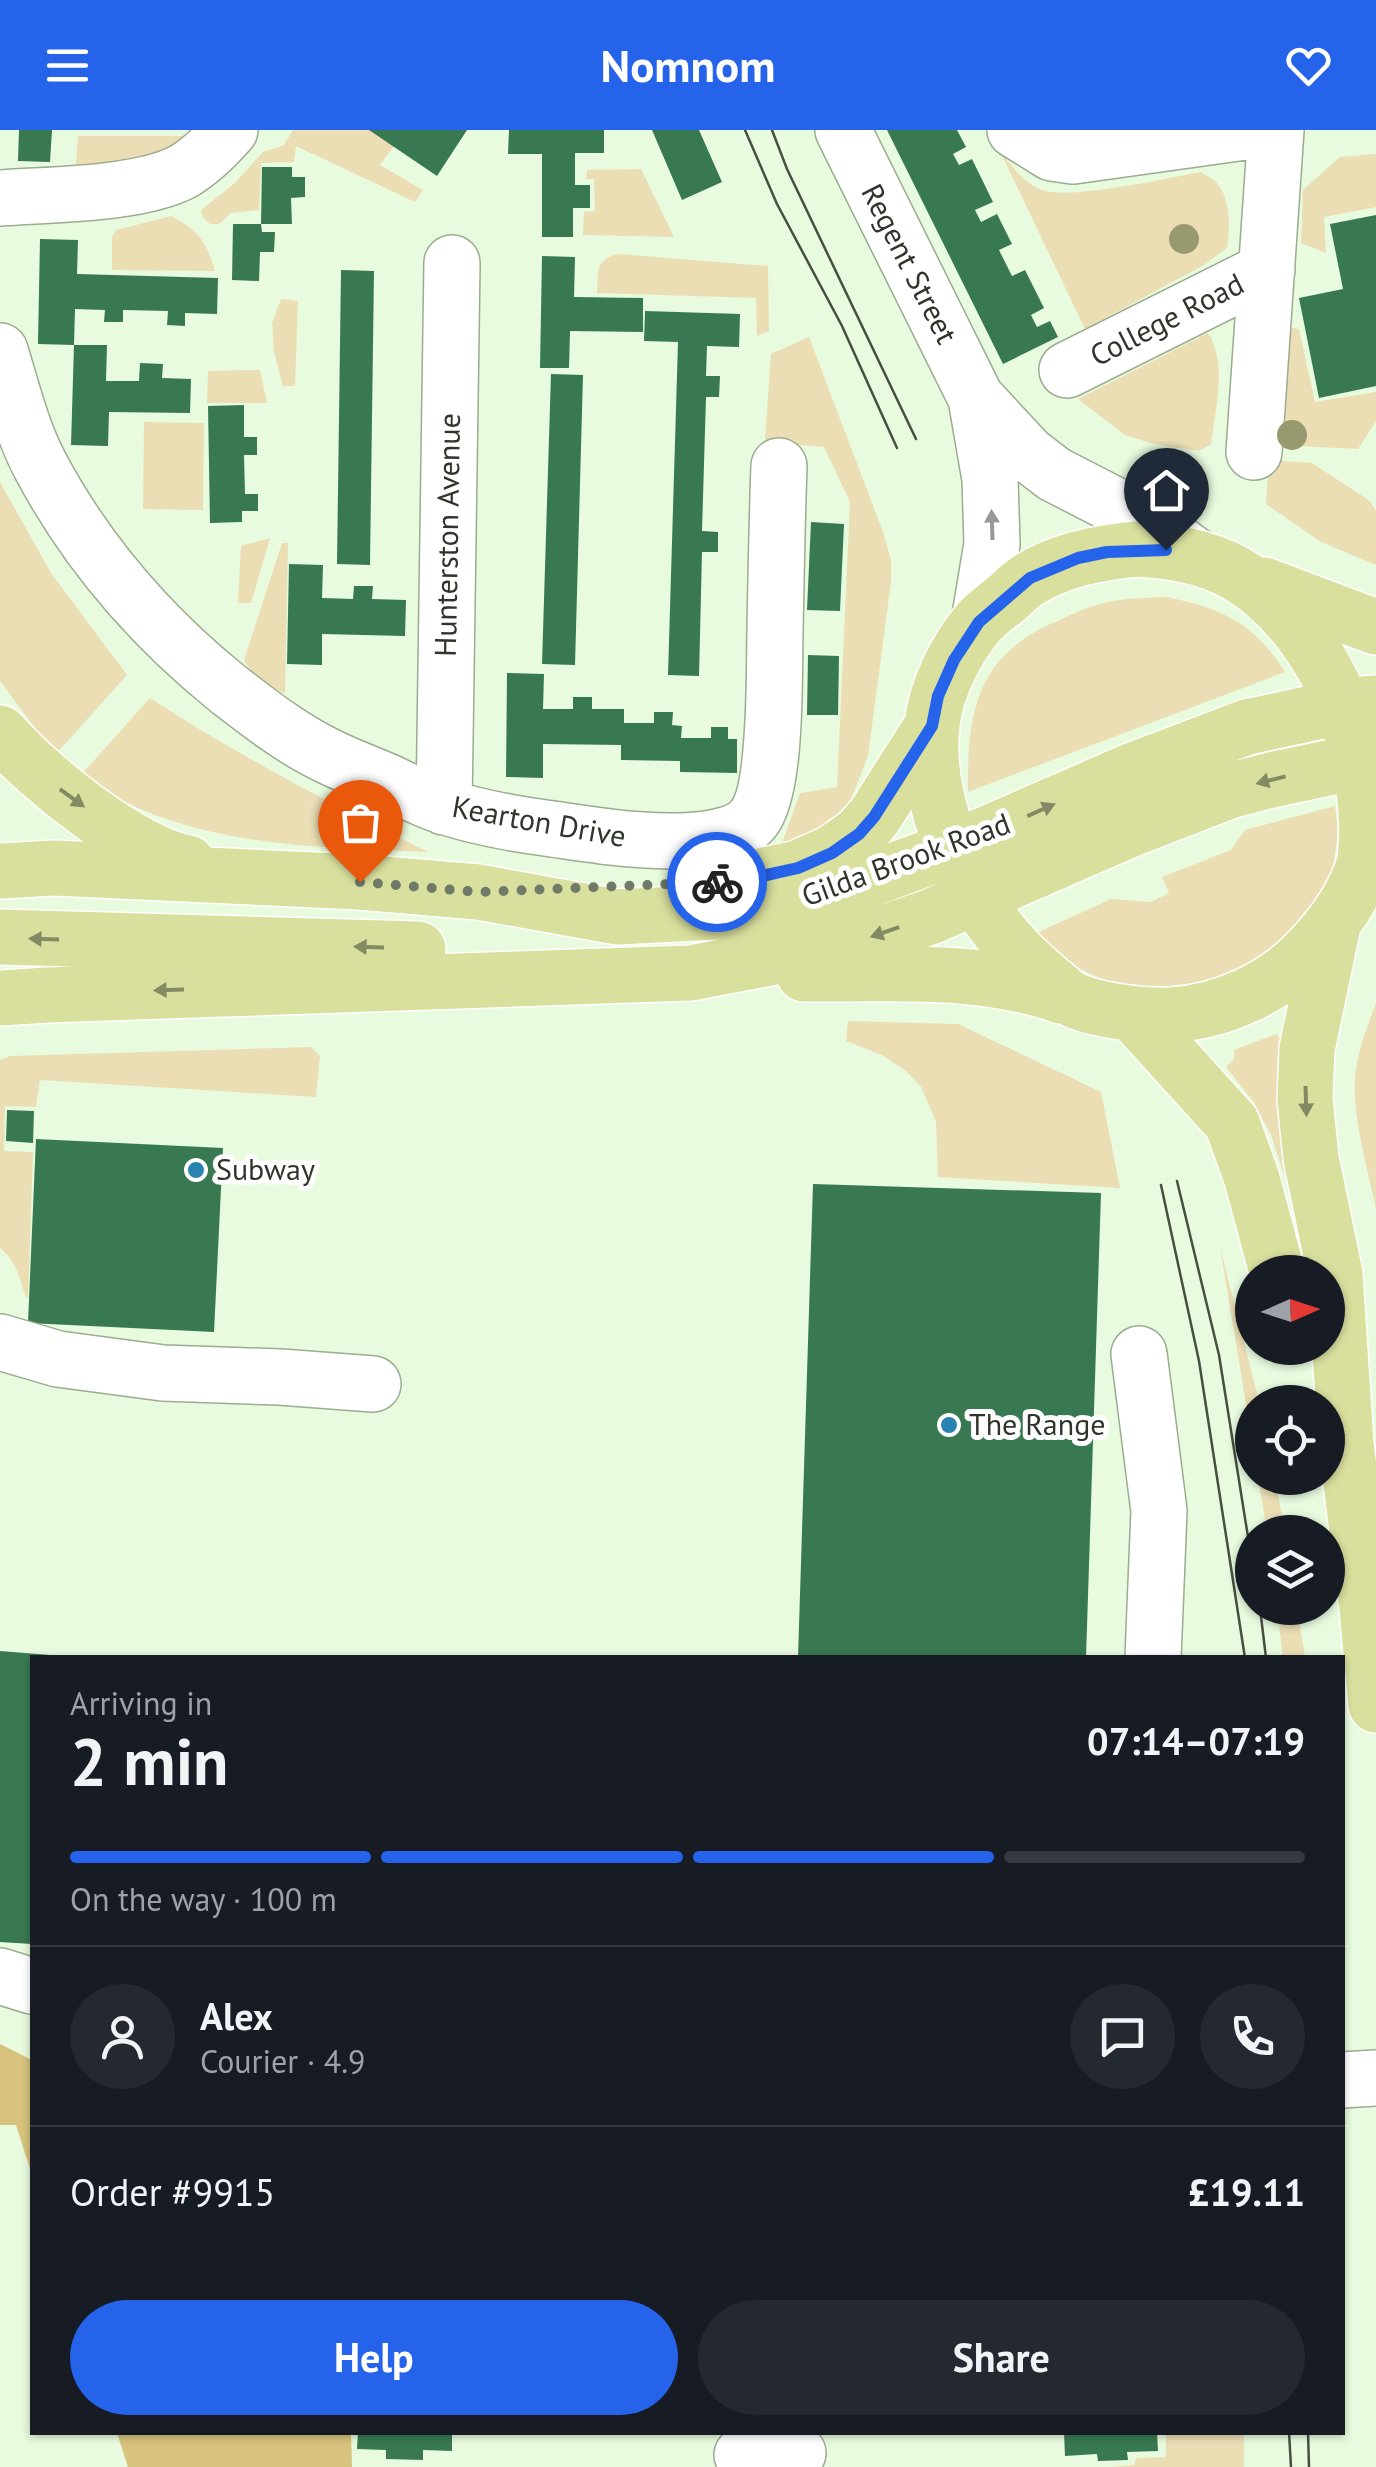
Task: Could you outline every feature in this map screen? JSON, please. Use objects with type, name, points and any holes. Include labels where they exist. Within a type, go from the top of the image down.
[{"type":"main road","points":[[1072,1000],[1003,933],[952,848],[933,772],[932,726],[938,696],[954,660],[979,622],[1030,578],[1078,558],[1107,552],[1166,550],[1376,627]]},
{"type":"main road","points":[[1220,567],[1278,605],[1362,704],[1371,758],[1370,824],[1359,894],[1308,1049],[1305,1098],[1311,1158],[1335,1274],[1346,1444],[1376,1705]]},
{"type":"main road","name":"Gilda Brook Road","points":[[0,870],[53,868],[255,876],[478,892],[617,917],[735,911],[794,902],[846,888],[952,848],[1130,770],[1247,727],[1362,704]]},
{"type":"main road","points":[[478,892],[702,884],[798,868],[832,853],[859,834],[932,726]]},
{"type":"main road","points":[[0,733],[55,786],[126,838],[177,861],[255,876]]},
{"type":"main road","name":"Gilda Brook Road","points":[[0,998],[691,973],[859,942],[930,916],[1003,933],[1131,829],[1229,791],[1371,758]]},
{"type":"main road","points":[[691,973],[960,977],[1002,981],[1134,1015],[1174,1015],[1235,1002],[1283,975],[1359,894]]},
{"type":"main road","points":[[0,938],[421,949],[569,977]]},
{"type":"main road","points":[[1134,1015],[1232,1123],[1272,1255]]},
{"type":"main road","points":[[1313,1365],[1346,1444]]},
{"type":"street","points":[[0,198],[104,191],[156,181],[180,173],[206,156],[230,130]]},
{"type":"street","name":"Regent Street","points":[[843,130],[976,398],[1028,454],[1054,474],[1153,525],[1220,567]]},
{"type":"street","points":[[1016,130],[1052,153],[1073,156],[1259,130]]},
{"type":"street","name":"College Road","points":[[1254,452],[1276,130]]},
{"type":"street","name":"Hunterston Avenue","points":[[444,807],[452,262]]},
{"type":"street","name":"College Road","points":[[1068,370],[1267,270]]},
{"type":"street","name":"Kearton Drive","points":[[0,351],[22,424],[60,500],[114,579],[163,633],[262,715],[326,755],[444,807],[512,824],[640,841],[712,840],[752,822],[763,804],[769,768],[778,466]]},
{"type":"street","name":"Regent Street","points":[[976,398],[990,480],[992,544],[979,622]]},
{"type":"street","points":[[0,1342],[58,1359],[163,1373],[373,1384]]},
{"type":"street","points":[[1139,1354],[1159,1511],[1153,1655]]},
{"type":"street","points":[[0,1976],[30,1985]]},
{"type":"street","points":[[1345,2080],[1376,2078]]},
{"type":"street","points":[[742,2452],[798,2454]]},
{"type":"shaded area","points":[[293,130],[369,130],[394,146],[380,165],[423,190],[415,202],[296,146],[294,162],[261,163],[259,210],[231,213],[219,224],[210,224],[201,210],[235,183],[263,152],[284,145]]},
{"type":"shaded area","points":[[78,136],[196,136],[202,143],[75,177]]},
{"type":"shaded area","points":[[1001,153],[1030,183],[1056,192],[1120,187],[1201,172],[1216,182],[1224,196],[1229,223],[1227,248],[1204,265],[1085,329]]},
{"type":"shaded area","points":[[1376,154],[1376,207],[1324,217],[1326,253],[1301,243],[1303,190],[1340,157]]},
{"type":"shaded area","points":[[641,169],[674,237],[583,235],[584,212],[595,211],[594,179],[586,179],[587,170]]},
{"type":"shaded area","points":[[171,216],[200,238],[215,271],[112,270],[112,237],[116,230]]},
{"type":"shaded area","points":[[618,254],[768,266],[769,331],[757,336],[756,298],[597,293],[602,263]]},
{"type":"shaded area","points":[[281,299],[298,301],[295,386],[283,386],[274,352],[272,323]]},
{"type":"shaded area","points":[[1286,327],[1299,329],[1315,402],[1376,392],[1376,421],[1358,449],[1278,445]]},
{"type":"shaded area","points":[[1208,333],[1217,358],[1218,387],[1211,444],[1199,451],[1125,435],[1078,399]]},
{"type":"shaded area","points":[[809,337],[883,532],[891,560],[891,582],[868,756],[850,802],[824,833],[778,854],[800,793],[837,787],[850,502],[824,447],[765,439],[771,354]]},
{"type":"shaded area","points":[[260,370],[267,403],[207,403],[208,371]]},
{"type":"shaded area","points":[[144,422],[204,423],[203,510],[143,509]]},
{"type":"shaded area","points":[[1269,460],[1312,463],[1370,501],[1376,511],[1376,565],[1321,542],[1266,504]]},
{"type":"shaded area","points":[[0,482],[51,573],[127,675],[55,755],[0,681]]},
{"type":"shaded area","points":[[270,538],[251,603],[238,603],[241,546]]},
{"type":"shaded area","points":[[282,543],[288,543],[285,693],[261,680],[244,660]]},
{"type":"shaded area","points":[[1167,597],[1205,607],[1235,621],[1261,641],[1285,672],[968,792],[974,712],[992,670],[1008,652],[1029,636],[1086,608],[1119,600]]},
{"type":"shaded area","points":[[150,698],[287,779],[428,852],[296,845],[231,836],[157,816],[89,784],[81,775]]},
{"type":"shaded area","points":[[1335,806],[1338,831],[1325,892],[1291,941],[1204,990],[1134,989],[1067,962],[1032,935],[1111,899],[1151,902],[1169,893],[1162,877],[1231,850],[1245,830]]},
{"type":"shaded area","points":[[1376,1003],[1376,1209],[1361,1140],[1355,1086],[1359,1053]]},
{"type":"shaded area","points":[[848,1021],[958,1024],[1101,1092],[1120,1188],[938,1177],[936,1121],[921,1087],[882,1055],[846,1041]]},
{"type":"shaded area","points":[[1277,1034],[1294,1060],[1290,1192],[1271,1135],[1253,1101],[1226,1067],[1234,1059],[1234,1050]]},
{"type":"shaded area","points":[[311,1047],[320,1056],[316,1097],[40,1080],[36,1107],[5,1106],[4,1151],[33,1152],[26,1298],[14,1264],[0,1248],[0,1060],[10,1056]]},
{"type":"shaded area","points":[[1220,1247],[1235,1307],[1235,1337]]},
{"type":"shaded area","points":[[1240,1365],[1250,1365],[1255,1385],[1243,1385]]},
{"type":"shaded area","points":[[1261,1495],[1278,1495],[1282,1515],[1264,1515]]},
{"type":"shaded area","points":[[1279,1625],[1300,1625],[1305,1655],[1283,1655]]},
{"type":"shaded area","points":[[0,2044],[30,2059],[30,2169],[16,2125],[0,2125]]},
{"type":"shaded area","points":[[118,2435],[351,2435],[352,2467],[128,2467]]},
{"type":"shaded area","points":[[1166,2435],[1244,2435],[1244,2467],[1111,2467],[1134,2465],[1136,2458],[1166,2457]]},
{"type":"building","points":[[19,130],[52,130],[50,162],[18,161]]},
{"type":"building","points":[[369,130],[467,130],[437,176]]},
{"type":"building","points":[[509,130],[604,130],[604,153],[575,153],[575,185],[590,185],[590,208],[573,208],[573,237],[542,237],[542,154],[508,154]]},
{"type":"building","points":[[652,130],[699,130],[722,182],[682,200]]},
{"type":"building","points":[[887,130],[957,130],[966,147],[953,154],[959,165],[972,159],[993,202],[975,210],[981,222],[997,214],[1012,244],[999,250],[1012,276],[1025,270],[1044,308],[1031,315],[1037,327],[1050,321],[1058,337],[1003,364]]},
{"type":"building","points":[[262,167],[292,167],[292,177],[305,177],[305,197],[291,198],[292,224],[261,224]]},
{"type":"building","points":[[1376,215],[1376,386],[1319,398],[1299,298],[1343,289],[1330,224]]},
{"type":"building","points":[[233,224],[261,224],[262,232],[275,232],[274,252],[260,252],[259,281],[232,280]]},
{"type":"building","points":[[40,239],[78,240],[77,274],[218,278],[217,314],[185,313],[185,326],[167,325],[168,311],[123,310],[123,322],[104,322],[105,310],[75,309],[74,345],[38,344]]},
{"type":"building","points":[[542,256],[575,257],[574,297],[643,298],[643,332],[570,331],[569,368],[540,368]]},
{"type":"building","points":[[341,270],[374,271],[370,565],[337,564]]},
{"type":"building","points":[[645,311],[740,314],[739,347],[707,346],[706,376],[720,376],[719,397],[706,397],[702,531],[718,532],[718,552],[702,552],[699,676],[668,675],[678,342],[644,341]]},
{"type":"building","points":[[74,345],[107,345],[106,381],[139,381],[140,363],[163,364],[162,378],[191,379],[190,413],[109,412],[108,446],[71,445]]},
{"type":"building","points":[[551,374],[583,375],[575,665],[542,664]]},
{"type":"building","points":[[244,405],[244,437],[257,437],[257,455],[244,455],[245,494],[258,494],[258,511],[242,511],[242,522],[210,523],[208,406]]},
{"type":"building","points":[[811,522],[844,524],[840,611],[807,610]]},
{"type":"building","points":[[289,564],[323,565],[322,598],[353,599],[354,586],[373,586],[372,599],[406,600],[405,636],[322,634],[322,665],[287,664]]},
{"type":"building","points":[[808,655],[839,656],[838,715],[807,715]]},
{"type":"building","points":[[507,673],[544,674],[543,709],[573,709],[573,697],[592,697],[592,709],[624,709],[624,723],[654,723],[654,712],[673,712],[672,725],[682,726],[681,738],[711,738],[711,727],[728,727],[728,739],[737,739],[737,773],[680,772],[680,761],[621,760],[621,745],[543,744],[543,778],[506,777]]},
{"type":"building","points":[[7,1110],[34,1111],[33,1143],[6,1141]]},
{"type":"building","points":[[36,1139],[223,1148],[214,1332],[28,1323]]},
{"type":"building","name":"The Range","points":[[813,1184],[1101,1193],[1086,1655],[798,1655]]},
{"type":"building","points":[[0,1651],[50,1655],[30,1655],[30,1944],[0,1942]]},
{"type":"building","points":[[358,2435],[452,2435],[452,2451],[423,2450],[423,2460],[386,2459],[386,2450],[357,2449]]},
{"type":"building","points":[[1064,2435],[1157,2435],[1158,2451],[1127,2452],[1128,2460],[1098,2461],[1097,2454],[1065,2456]]},
{"type":"tram line","points":[[745,130],[777,204],[842,326],[897,448]]},
{"type":"tram line","points":[[772,130],[916,439]]},
{"type":"tram line","points":[[1177,1181],[1219,1355],[1245,1515]]},
{"type":"tram line","points":[[1161,1185],[1199,1361],[1245,1655]]},
{"type":"tram line","points":[[1262,1625],[1266,1655]]},
{"type":"tram line","points":[[1289,2435],[1291,2467]]},
{"type":"tram line","points":[[1308,2435],[1309,2467]]},
{"type":"way so far","points":[[360,882],[478,892],[717,882]]},
{"type":"place","name":"Subway","points":[[196,1170]]},
{"type":"place","name":"The Range","points":[[949,1425]]},
{"type":"route","points":[[717,882],[798,868],[832,853],[859,834],[932,726],[938,696],[954,660],[979,622],[1030,578],[1078,558],[1107,552],[1166,550]]}]
